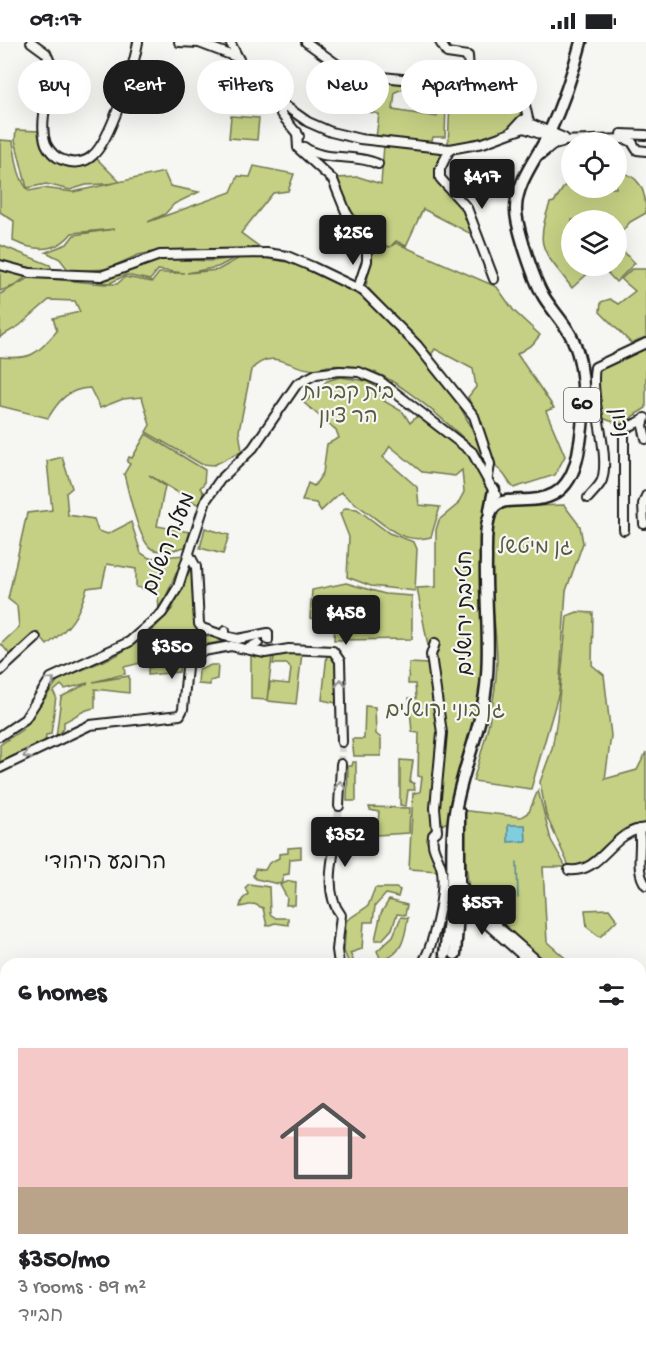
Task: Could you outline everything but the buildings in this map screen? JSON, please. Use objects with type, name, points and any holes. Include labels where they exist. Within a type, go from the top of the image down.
[{"type":"highway","name":"60","points":[[529,262],[516,208],[521,184],[537,156],[565,79],[574,42]]},
{"type":"highway","name":"60","points":[[499,502],[539,500],[559,493],[573,472],[581,429],[580,373],[576,349],[570,335],[542,296],[518,239],[512,217],[512,202],[517,185],[571,80],[581,42]]},
{"type":"highway","points":[[537,156],[548,147],[561,141]]},
{"type":"highway","name":"חטיבת ירושלים","points":[[456,902],[458,797],[463,770],[479,730],[485,700],[488,663],[486,550],[494,490]]},
{"type":"highway","points":[[490,513],[492,506],[499,502]]},
{"type":"highway","name":"חטיבת ירושלים","points":[[456,829],[460,884],[456,902]]},
{"type":"highway","points":[[458,920],[472,906],[460,884]]},
{"type":"highway","points":[[456,902],[458,920],[450,954],[456,902]]},
{"type":"street","points":[[31,42],[46,53],[50,62],[45,118],[46,143],[56,157],[72,162],[88,159],[102,145],[132,69],[138,42]]},
{"type":"street","points":[[179,42],[199,43],[236,57]]},
{"type":"street","points":[[230,42],[238,60]]},
{"type":"street","points":[[306,42],[337,65],[353,73],[401,78]]},
{"type":"street","points":[[440,42],[447,52],[468,57],[468,60]]},
{"type":"street","points":[[294,112],[331,132],[360,139],[450,149],[483,143],[506,135],[525,124]]},
{"type":"street","points":[[281,114],[297,132],[303,147],[317,154],[355,156],[378,164]]},
{"type":"street","points":[[524,114],[525,124]]},
{"type":"street","points":[[525,124],[561,141]]},
{"type":"street","points":[[297,132],[298,148],[333,180],[346,212],[367,245],[368,261],[358,288]]},
{"type":"street","points":[[545,133],[566,138],[639,138],[637,150],[646,151]]},
{"type":"street","points":[[450,149],[440,169],[440,178],[467,208],[494,279]]},
{"type":"street","points":[[0,265],[30,273],[101,276],[160,255],[267,254],[287,256],[358,288],[417,345],[470,409],[482,435],[490,464],[488,477],[499,502]]},
{"type":"street","name":"נכון","points":[[588,498],[602,482],[604,468],[594,385],[595,367],[646,343]]},
{"type":"street","name":"מעלה השלום","points":[[0,736],[25,719],[51,678],[118,648],[153,622],[172,597],[189,554],[206,500],[220,480],[253,448],[297,384],[316,374],[348,371],[373,377],[394,390],[461,441],[472,452],[488,477]]},
{"type":"street","points":[[624,530],[624,429],[645,418],[646,439]]},
{"type":"street","points":[[644,524],[643,504],[646,496]]},
{"type":"street","points":[[189,554],[196,567],[199,624],[202,628],[238,639],[268,633],[268,640]]},
{"type":"street","points":[[0,671],[36,638]]},
{"type":"street","points":[[249,648],[258,642]]},
{"type":"street","points":[[425,958],[430,948],[442,884],[442,869],[433,846],[434,835],[437,831],[435,808],[442,733],[431,655],[435,643]]},
{"type":"street","points":[[0,768],[90,725],[109,721],[126,723],[180,716],[183,710],[188,657],[198,652],[231,646],[265,653],[289,649],[329,650],[337,654],[340,667],[342,742]]},
{"type":"street","points":[[339,806],[341,764]]},
{"type":"street","points":[[570,870],[592,865],[621,836],[643,828],[640,876],[646,885]]},
{"type":"street","points":[[437,831],[456,829]]},
{"type":"street","points":[[337,831],[331,883],[333,905],[341,915],[338,958]]},
{"type":"street","points":[[456,902],[472,906],[534,958]]},
{"type":"street","points":[[472,906],[526,958]]},
{"type":"green space","points":[[389,81],[401,83],[401,90],[395,92],[393,110],[401,111],[401,114],[437,117],[437,114],[446,114],[445,137],[433,137],[431,145],[376,138],[379,114],[389,114]]},
{"type":"green space","points":[[449,114],[520,114],[520,117],[513,125],[502,132],[448,146]]},
{"type":"green space","points":[[231,116],[259,118],[257,140],[229,138]]},
{"type":"green space","points":[[16,130],[39,131],[53,158],[67,166],[85,164],[96,158],[121,183],[86,185],[70,190],[46,184],[27,188],[15,140]]},
{"type":"green space","points":[[0,140],[13,141],[19,174],[29,191],[43,188],[73,192],[164,172],[170,186],[199,192],[174,204],[165,214],[148,222],[231,192],[238,176],[250,177],[254,166],[294,174],[288,191],[273,193],[241,233],[261,248],[184,253],[153,252],[138,255],[107,269],[69,271],[60,259],[46,252],[67,244],[74,235],[115,229],[72,233],[59,244],[44,248],[29,247],[13,241],[14,221],[0,212]]},
{"type":"green space","points":[[384,145],[447,152],[437,168],[438,184],[459,201],[473,235],[423,209],[406,246],[396,241],[391,246],[396,243],[497,287],[514,311],[540,335],[533,344],[517,354],[554,408],[546,411],[565,456],[555,475],[514,488],[512,486],[497,468],[468,397],[476,387],[473,369],[435,349],[431,355],[366,286],[372,256],[370,246],[391,247],[366,242],[336,178],[359,177],[381,184]]},
{"type":"green space","points":[[627,174],[636,180],[643,191],[646,213],[627,225],[627,210],[561,210],[561,273],[544,249],[542,241],[545,219],[550,203],[554,202],[561,191],[561,198],[627,198]]},
{"type":"green space","points":[[0,245],[50,265],[52,269],[37,269],[0,261]]},
{"type":"green space","points":[[627,255],[635,263],[627,271]]},
{"type":"green space","points":[[241,257],[284,261],[311,269],[363,297],[425,360],[449,390],[478,441],[484,460],[461,436],[411,394],[378,374],[351,366],[310,369],[274,359],[259,363],[251,370],[239,431],[242,451],[214,465],[201,464],[146,432],[150,425],[142,397],[123,399],[100,408],[90,388],[82,389],[65,397],[48,418],[0,406],[0,357],[20,357],[33,354],[57,331],[53,318],[80,312],[75,301],[49,300],[19,326],[0,337],[0,294],[30,277],[105,284],[117,284],[125,277],[152,282],[159,273],[184,273],[158,270],[150,280],[126,275],[110,283],[97,282],[161,259],[212,261],[235,258],[218,267],[187,273],[218,270]]},
{"type":"green space","points":[[0,269],[27,276],[14,286],[0,291]]},
{"type":"green space","points":[[632,269],[646,269],[646,337],[631,343],[600,312],[601,302],[610,299],[618,304],[635,291],[621,279],[627,276]]},
{"type":"green space","points":[[563,276],[585,276],[572,288]]},
{"type":"green space","points":[[610,276],[622,276],[616,282]]},
{"type":"green space","points":[[646,344],[646,408],[633,416],[625,426],[599,417],[597,368]]},
{"type":"green space","name":"גן בוני ירושלים","points":[[340,377],[366,381],[388,394],[384,401],[403,412],[410,423],[421,412],[473,456],[496,501],[490,505],[484,671],[479,718],[459,771],[450,821],[432,831],[428,836],[429,846],[439,871],[409,869],[413,793],[420,792],[422,777],[418,776],[419,733],[412,732],[409,698],[416,698],[415,684],[408,684],[409,663],[429,664],[429,651],[417,588],[436,587],[436,530],[439,520],[457,505],[464,492],[462,470],[455,476],[422,472],[390,446],[383,457],[417,487],[419,505],[440,507],[431,537],[421,539],[396,533],[341,492],[321,511],[316,503],[302,501],[308,483],[314,486],[323,473],[327,444],[339,438],[336,430],[304,403],[327,381]]},
{"type":"green space","points":[[146,434],[205,470],[204,484],[200,488],[203,492],[202,507],[149,475],[165,486],[157,526],[190,532],[185,547],[164,551],[152,549],[147,545],[138,527],[124,474],[130,464],[127,462],[129,457],[132,458]]},
{"type":"green space","points":[[62,457],[72,488],[66,493],[68,515],[94,519],[98,531],[108,534],[131,522],[141,553],[149,558],[184,555],[159,613],[158,592],[136,587],[136,569],[107,564],[102,586],[87,588],[77,614],[62,633],[47,645],[38,634],[12,657],[1,644],[19,627],[17,606],[8,599],[27,513],[52,510],[47,461]]},
{"type":"green space","name":"גן מיטשל","points":[[564,505],[580,526],[583,543],[566,591],[559,692],[531,789],[473,781],[495,691],[497,660],[490,560],[495,522],[501,507]]},
{"type":"green space","points":[[345,508],[357,509],[389,533],[414,542],[417,549],[415,591],[371,586],[347,577],[349,537],[340,514]]},
{"type":"green space","points":[[205,528],[229,535],[223,554],[200,548]]},
{"type":"green space","points":[[194,568],[197,629],[203,633],[230,640],[161,653],[161,658],[124,667],[125,674],[93,682],[129,676],[129,693],[95,689],[95,708],[64,722],[64,728],[56,738],[61,697],[88,683],[65,689],[61,685],[53,692],[56,696],[51,734],[46,735],[45,743],[0,764],[0,745],[23,729],[58,680],[117,655],[149,634],[172,609],[190,570]]},
{"type":"green space","points":[[346,583],[385,594],[412,596],[412,639],[334,640],[335,621],[310,618],[312,590]]},
{"type":"green space","points":[[577,612],[593,613],[592,665],[604,675],[611,736],[605,779],[637,770],[646,752],[646,824],[627,827],[594,862],[570,868],[546,815],[540,782],[552,749],[557,719],[567,616]]},
{"type":"green space","points":[[283,652],[302,653],[296,704],[268,701],[270,682],[289,684],[291,669],[287,664],[273,664],[274,657]]},
{"type":"green space","points":[[251,653],[272,657],[267,700],[251,699]]},
{"type":"green space","points":[[327,654],[335,655],[336,703],[322,700]]},
{"type":"green space","points":[[180,663],[179,672],[148,675],[148,668]]},
{"type":"green space","points":[[218,665],[217,679],[210,681],[210,685],[198,684],[199,670]]},
{"type":"green space","points":[[365,706],[375,707],[376,734],[381,738],[381,756],[354,756],[352,739],[364,739]]},
{"type":"green space","points":[[400,760],[413,761],[410,782],[414,783],[415,790],[408,790],[406,806],[400,805]]},
{"type":"green space","points":[[353,762],[356,762],[356,801],[347,801],[348,766],[352,766]]},
{"type":"green space","points":[[538,790],[551,840],[566,867],[543,867],[547,942],[565,958],[540,958],[469,890],[460,810],[521,817],[529,812]]},
{"type":"green space","points":[[369,807],[410,808],[409,833],[376,835],[375,823],[378,822],[379,812],[370,810]]},
{"type":"green space","points":[[301,847],[301,858],[290,859],[289,874],[283,875],[283,882],[279,884],[256,879],[253,876],[255,869],[265,870],[269,863],[279,858],[279,854],[288,853],[288,848]]},
{"type":"green space","points":[[289,881],[296,882],[295,905],[286,905],[287,898],[280,885]]},
{"type":"green space","points":[[249,884],[269,887],[270,914],[276,918],[288,918],[288,925],[275,923],[267,926],[263,908],[254,904],[240,907],[242,900],[248,894],[245,888]]},
{"type":"green space","points":[[375,888],[400,890],[398,897],[386,894],[375,906],[373,922],[364,922],[362,949],[350,953],[352,958],[347,958],[344,951],[346,921],[368,906]]},
{"type":"green space","points":[[389,900],[407,905],[405,915],[397,914],[392,929],[382,940],[375,940],[381,913]]},
{"type":"green space","points":[[609,909],[617,920],[600,937],[587,927],[585,910]]},
{"type":"green space","points":[[401,917],[408,918],[398,950],[388,958],[380,958],[377,951],[393,936]]},
{"type":"water","points":[[508,825],[525,825],[526,841],[508,842]]},
{"type":"waterway","points":[[517,862],[518,898]]},
{"type":"tunnel","points":[[341,764],[342,742]]},
{"type":"tunnel","points":[[337,831],[339,806]]},
{"type":"tunnel","points":[[445,954],[446,958]]},
{"type":"district","name":"הרובע היהודי","points":[[105,864]]},
{"type":"park label","name":"בית קברות הר ציון","points":[[348,406]]}]
